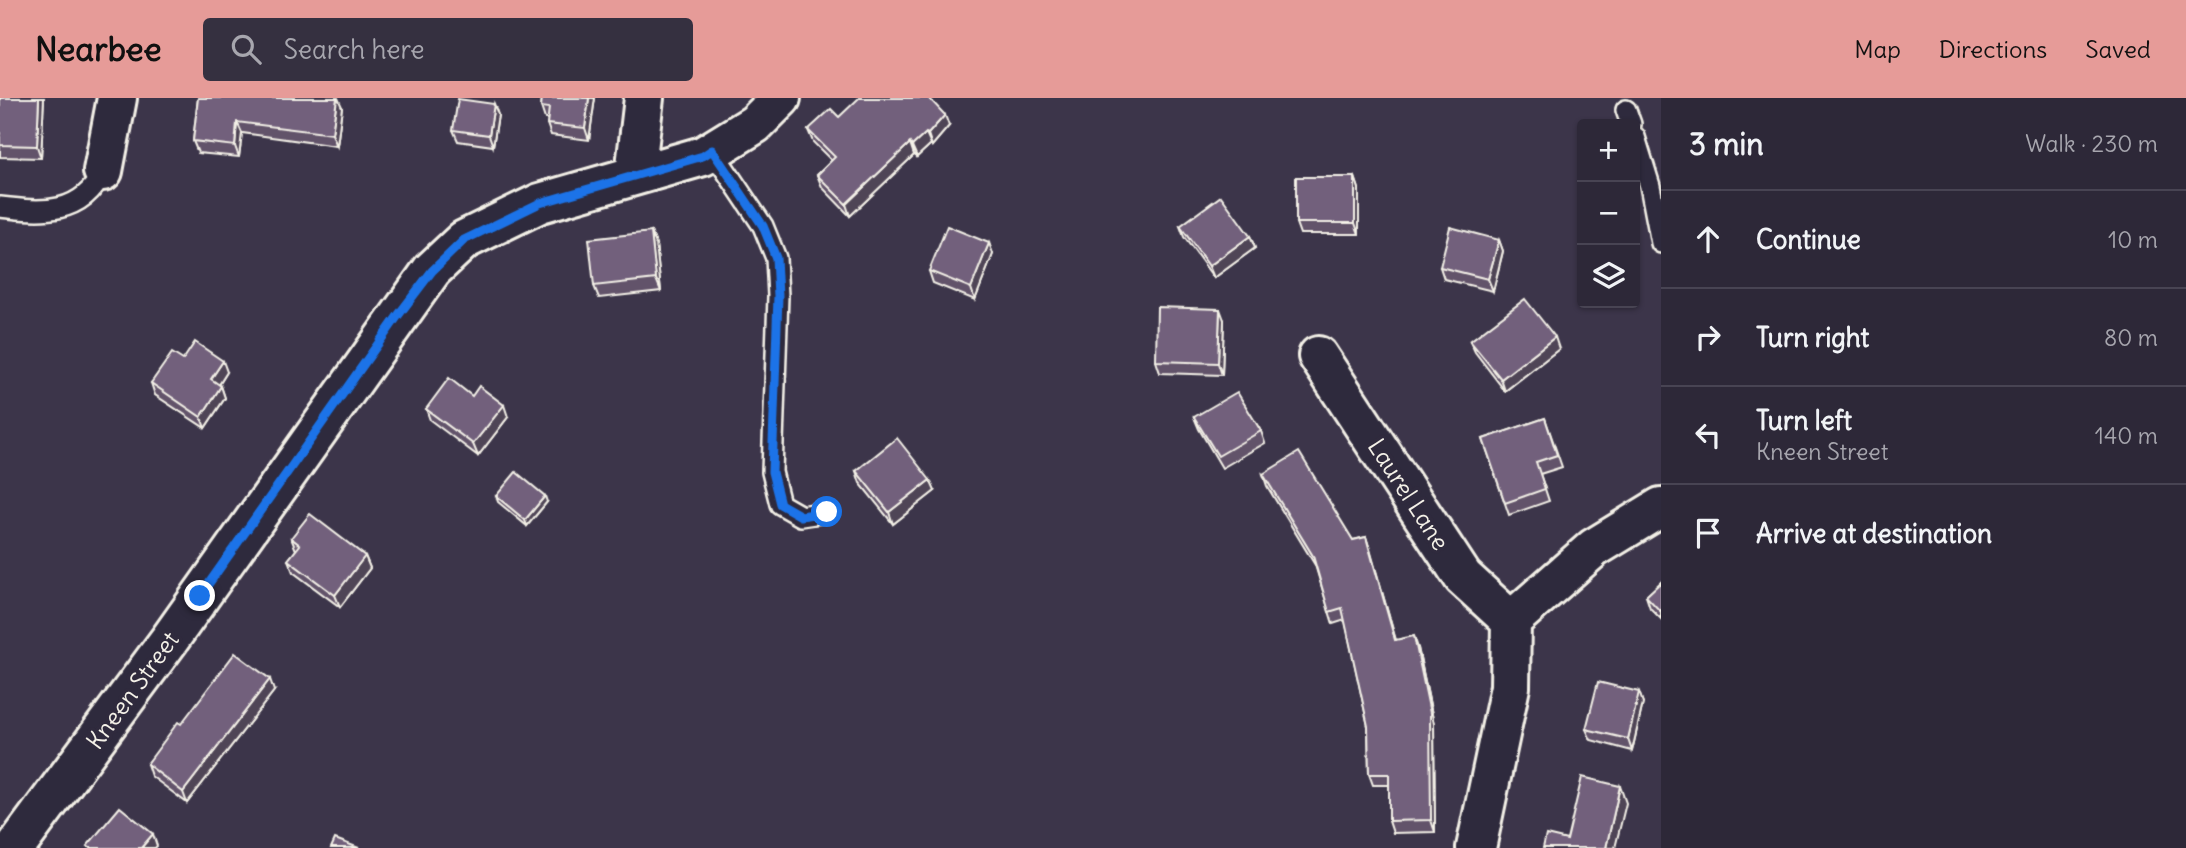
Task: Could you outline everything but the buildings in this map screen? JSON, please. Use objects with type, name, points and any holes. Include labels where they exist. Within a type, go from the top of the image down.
[{"type":"street","points":[[103,171],[117,98]]},
{"type":"street","points":[[635,175],[644,98]]},
{"type":"street","name":"Kneen Street","points":[[15,848],[170,639],[432,271],[464,240],[540,203],[703,156],[755,124],[781,98]]},
{"type":"street","name":"Laurel Lane","points":[[1318,356],[1463,577],[1511,621]]},
{"type":"street","points":[[1476,848],[1510,687],[1511,621],[1594,548],[1661,507]]},
{"type":"lane","points":[[712,150],[763,226],[776,258],[778,296],[772,472],[780,504],[801,516],[827,512]]},
{"type":"lane","points":[[1640,153],[1650,186],[1661,243]]},
{"type":"lane","points":[[0,207],[34,211],[56,209],[82,199],[96,186],[103,171]]},
{"type":"route","points":[[200,596],[397,317],[432,271],[464,240],[540,203],[703,156],[712,150],[763,226],[776,258],[778,296],[772,472],[780,504],[801,516],[827,512]]}]
